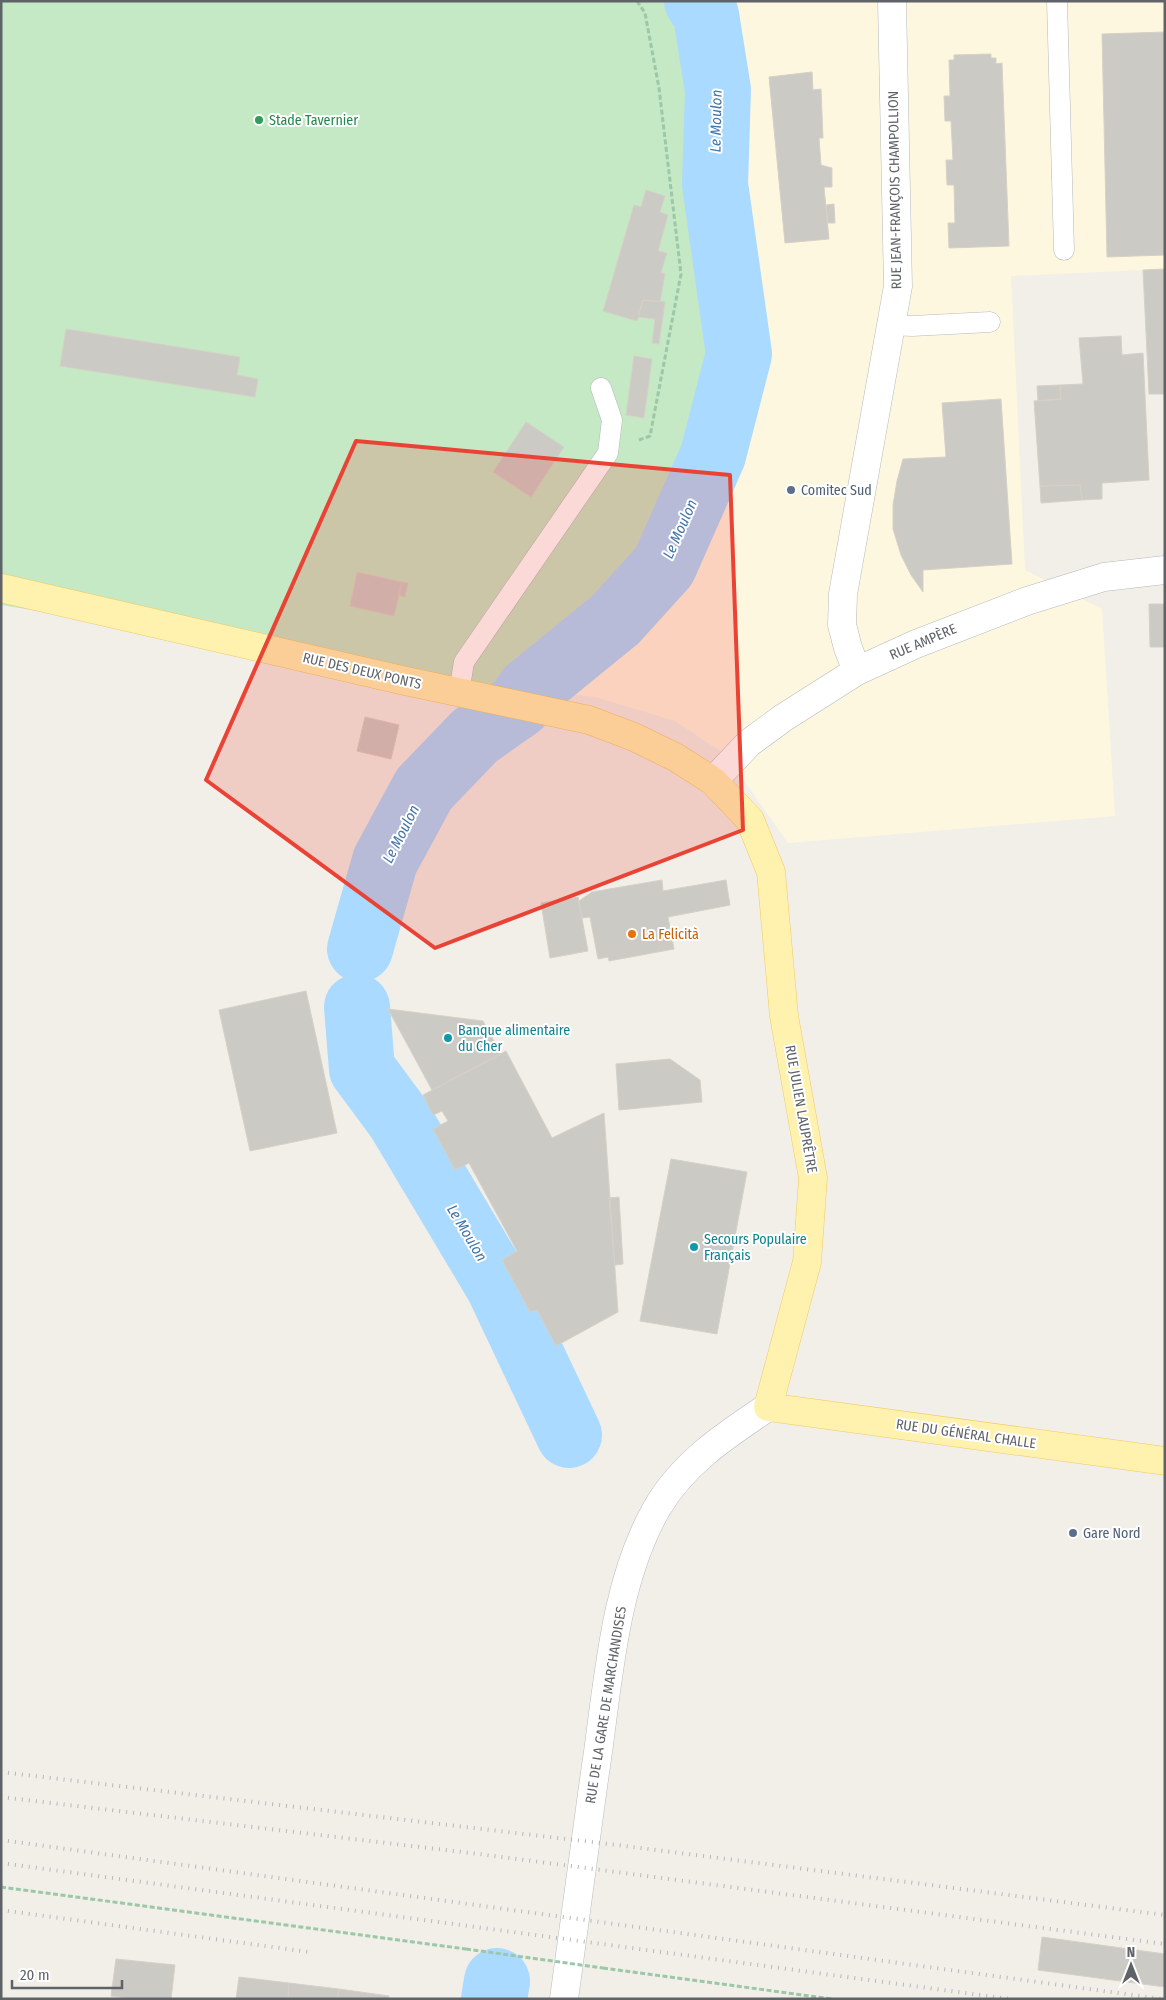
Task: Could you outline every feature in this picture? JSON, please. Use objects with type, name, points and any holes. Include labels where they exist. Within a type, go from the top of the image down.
[{"type":"main road","name":"RUE DES DEUX PONTS","points":[[1,588],[589,720],[634,737],[670,754],[713,781]]},
{"type":"main road","name":"RUE JULIEN LAUPRÊTRE","points":[[713,781],[750,820],[771,872],[784,1016],[813,1178],[807,1262],[768,1407]]},
{"type":"main road","name":"RUE DU GÉNÉRAL CHALLE","points":[[768,1407],[1165,1461]]},
{"type":"street","name":"RUE JEAN-FRANÇOIS CHAMPOLLION","points":[[857,671],[848,648],[842,624],[843,594],[898,286],[892,1]]},
{"type":"street","name":"RUE AMPÈRE","points":[[713,781],[749,743],[783,718],[857,671],[916,644],[1028,601],[1104,577],[1165,570]]},
{"type":"street","name":"RUE DE LA GARE DE MARCHANDISES","points":[[564,1999],[610,1662],[623,1598],[635,1556],[658,1507],[674,1482],[696,1459],[725,1436],[768,1407]]},
{"type":"lane","points":[[1057,1],[1064,250]]},
{"type":"lane","points":[[890,324],[912,326],[990,322]]},
{"type":"lane","points":[[468,694],[464,662],[608,453],[612,420],[602,388]]},
{"type":"path","points":[[608,453],[650,436],[682,274],[659,88],[645,13],[637,1]]},
{"type":"path","points":[[1,1886],[832,1999]]},
{"type":"highlighted area","points":[[356,441],[730,475],[743,830],[435,948],[206,780]]},
{"type":"shaded area","points":[[697,1],[1165,1],[1165,269],[1011,276],[1025,570],[1102,609],[1115,816],[788,843],[726,755],[675,721],[595,697],[529,690],[615,620],[713,455],[739,354],[715,184],[718,90],[706,15]]},
{"type":"green space","points":[[1,1],[697,1],[706,15],[718,90],[715,184],[739,354],[713,455],[664,566],[615,620],[529,690],[1,605]]},
{"type":"building","points":[[1165,32],[1165,255],[1107,257],[1102,34]]},
{"type":"building","points":[[991,54],[991,58],[996,58],[996,64],[1002,63],[1009,246],[949,248],[948,223],[955,223],[954,185],[947,185],[946,160],[953,160],[951,121],[945,121],[944,96],[950,96],[949,60],[954,60],[954,55]]},
{"type":"building","points":[[812,72],[813,90],[821,89],[823,138],[819,138],[821,165],[832,168],[832,187],[824,187],[829,239],[785,243],[769,77]]},
{"type":"building","points":[[646,190],[665,196],[660,212],[668,215],[658,251],[667,253],[661,273],[665,274],[660,302],[643,300],[637,321],[603,311],[634,205],[641,207]]},
{"type":"building","points":[[834,204],[835,223],[828,223],[826,205]]},
{"type":"building","points":[[1165,269],[1165,394],[1149,394],[1143,270]]},
{"type":"building","points":[[643,300],[665,302],[659,344],[652,343],[655,319],[638,317]]},
{"type":"building","points":[[66,329],[240,357],[237,375],[258,379],[255,397],[60,366]]},
{"type":"building","points":[[1121,336],[1122,355],[1143,353],[1149,480],[1102,483],[1102,499],[1082,500],[1080,485],[1040,486],[1034,401],[1061,399],[1060,385],[1083,384],[1079,338]]},
{"type":"building","points":[[634,356],[652,359],[644,418],[626,415]]},
{"type":"building","points":[[1060,385],[1061,399],[1038,401],[1037,386]]},
{"type":"building","points":[[1001,399],[1012,564],[923,570],[923,592],[911,575],[901,555],[893,529],[893,505],[903,459],[946,457],[942,403]]},
{"type":"building","points":[[526,422],[564,447],[531,497],[493,472]]},
{"type":"building","points":[[1080,485],[1082,500],[1041,503],[1040,486]]},
{"type":"building","points":[[357,572],[402,582],[394,616],[350,606]]},
{"type":"building","points":[[402,582],[408,583],[405,597],[398,595]]},
{"type":"building","points":[[1149,604],[1165,604],[1165,647],[1150,647]]},
{"type":"building","points":[[365,717],[399,725],[391,759],[357,751]]},
{"type":"building","name":"La Felicità","points":[[662,880],[663,891],[726,880],[730,905],[668,917],[674,949],[609,961],[608,957],[598,959],[590,917],[582,918],[579,901],[592,892]]},
{"type":"building","points":[[578,897],[588,951],[550,958],[541,903]]},
{"type":"building","points":[[306,991],[337,1133],[250,1151],[219,1010]]},
{"type":"building","name":"Banque alimentaire du Cher","points":[[388,1009],[483,1021],[501,1054],[432,1090]]},
{"type":"building","points":[[506,1051],[552,1138],[604,1113],[618,1312],[556,1346],[537,1310],[530,1312],[502,1260],[517,1251],[469,1163],[455,1170],[433,1129],[448,1121],[442,1111],[433,1115],[423,1095]]},
{"type":"building","points":[[670,1059],[700,1080],[702,1102],[619,1110],[616,1064]]},
{"type":"building","name":"Secours Populaire Français","points":[[671,1159],[747,1172],[717,1334],[640,1321]]},
{"type":"building","points":[[619,1197],[623,1264],[615,1265],[609,1198]]},
{"type":"building","points":[[1042,1937],[1165,1954],[1165,1987],[1038,1970]]},
{"type":"building","points":[[116,1959],[175,1965],[171,1999],[134,1999],[111,1996]]},
{"type":"building","points":[[239,1977],[289,1983],[288,1999],[236,1999]]},
{"type":"building","points":[[289,1983],[339,1989],[337,1999],[288,1999]]},
{"type":"building","points":[[339,1989],[389,1996],[389,1999],[337,1999]]},
{"type":"waterway","name":"Le Moulon","points":[[360,949],[385,861],[424,789],[475,736],[519,705],[529,690],[615,620],[664,566],[713,455],[739,354],[715,184],[718,90],[706,15],[697,1]]},
{"type":"waterway","name":"Le Moulon","points":[[357,1007],[362,1069],[399,1119],[498,1285],[569,1435]]},
{"type":"waterway","name":"Le Moulon","points":[[494,1999],[497,1981]]},
{"type":"railway","points":[[1,1772],[617,1845],[1165,1915]]},
{"type":"railway","points":[[1,1797],[479,1854],[1165,1944]]},
{"type":"railway","points":[[1,1840],[1162,1999]]},
{"type":"railway","points":[[1,1863],[1010,1999]]},
{"type":"railway","points":[[1,1910],[309,1952]]},
{"type":"place","name":"Stade Tavernier","points":[[259,120]]},
{"type":"place","name":"Comitec Sud","points":[[791,490]]},
{"type":"place","name":"La Felicità","points":[[632,934]]},
{"type":"place","name":"Banque alimentaire du Cher","points":[[448,1038]]},
{"type":"place","name":"Secours Populaire Français","points":[[694,1247]]},
{"type":"place","name":"Gare Nord","points":[[1073,1533]]}]
